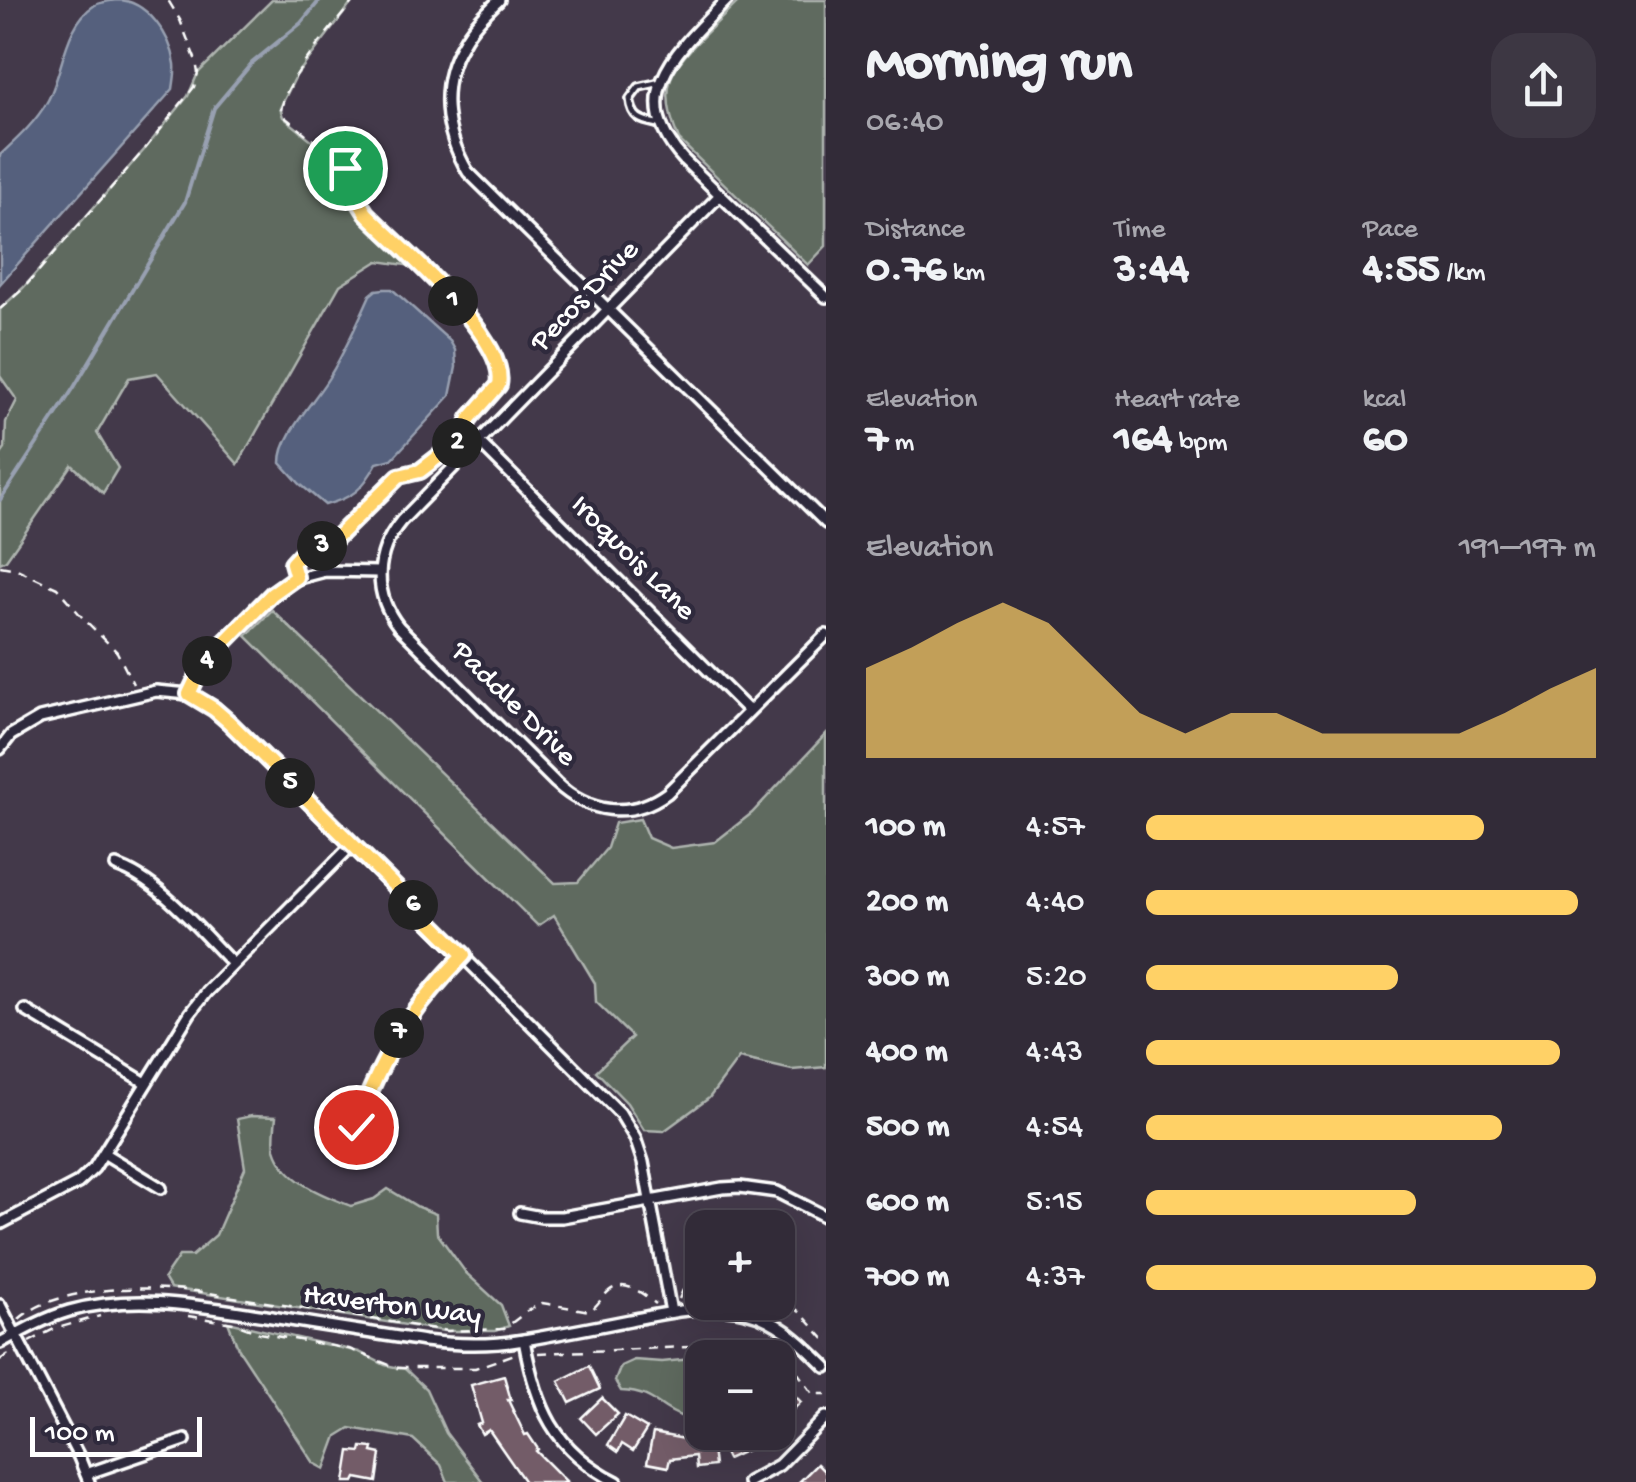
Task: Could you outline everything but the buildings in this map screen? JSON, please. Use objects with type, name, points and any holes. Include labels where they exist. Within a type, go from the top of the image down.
[{"type":"street","points":[[499,0],[464,39],[451,70],[446,109],[452,142],[462,161],[476,182],[826,523]]},
{"type":"street","points":[[727,0],[674,54],[661,82],[662,125],[677,152],[826,297]]},
{"type":"street","name":"Pecos Drive","points":[[379,572],[394,529],[720,195]]},
{"type":"street","name":"Iroquois Lane","points":[[478,442],[750,711]]},
{"type":"street","points":[[189,694],[209,658],[272,594],[296,577],[325,572],[379,572]]},
{"type":"street","name":"Paddle Drive","points":[[379,572],[385,605],[399,627],[570,796],[585,804],[604,810],[638,808],[656,800],[750,711]]},
{"type":"street","points":[[750,711],[826,635]]},
{"type":"street","points":[[0,749],[20,728],[40,718],[156,691],[189,694],[214,709],[620,1113],[638,1148],[670,1307]]},
{"type":"street","points":[[0,1224],[78,1183],[94,1168],[190,1014],[233,964],[352,844]]},
{"type":"street","points":[[116,866],[153,886],[233,964]]},
{"type":"street","points":[[356,1127],[395,1040],[427,995],[464,955]]},
{"type":"street","points":[[25,1010],[146,1083]]},
{"type":"street","points":[[105,1154],[162,1188]]},
{"type":"street","points":[[520,1213],[562,1217],[722,1188],[753,1187],[787,1196],[826,1218]]},
{"type":"street","name":"Haverton Way","points":[[0,1343],[67,1312],[150,1300],[444,1344],[484,1345],[524,1340],[670,1307],[722,1308],[756,1316],[784,1330],[826,1367]]},
{"type":"street","points":[[0,1305],[87,1478],[185,1440]]},
{"type":"street","points":[[524,1340],[537,1399],[546,1418],[574,1454],[617,1482]]},
{"type":"street","points":[[748,1482],[778,1465],[826,1417]]},
{"type":"lane","points":[[661,82],[638,87],[630,99],[634,114],[662,125]]},
{"type":"path","points":[[0,310],[145,149],[196,83],[196,61],[168,0]]},
{"type":"path","points":[[296,577],[292,563],[298,556],[330,543],[399,476],[420,471],[455,444],[501,379],[496,356],[476,325],[366,213],[340,161],[281,114],[282,103],[296,76],[354,0]]},
{"type":"path","points":[[0,566],[58,588],[117,652],[133,684]]},
{"type":"path","points":[[10,1324],[27,1312],[64,1298],[124,1288],[170,1288],[462,1332],[504,1329],[542,1303],[590,1312],[610,1290],[619,1286],[636,1289],[656,1304],[670,1307],[685,1286]]},
{"type":"path","points":[[795,1308],[826,1342]]},
{"type":"path","points":[[0,1360],[54,1329],[112,1315]]},
{"type":"path","points":[[184,1316],[349,1349],[405,1369],[482,1367],[516,1354],[718,1346],[751,1338],[784,1359],[813,1394],[826,1394]]},
{"type":"green space","points":[[272,0],[354,0],[296,76],[280,108],[283,117],[343,165],[360,205],[420,267],[378,261],[340,285],[238,464],[157,373],[129,378],[97,433],[118,468],[103,493],[72,465],[6,560],[0,563],[0,456],[5,449],[6,422],[17,400],[0,376],[0,309],[145,149],[188,96],[198,73]]},
{"type":"green space","points":[[740,0],[826,0],[826,246],[808,265],[679,140],[671,117],[668,93],[676,69]]},
{"type":"green space","points":[[272,610],[555,883],[578,882],[607,848],[615,823],[640,819],[648,838],[671,848],[715,842],[752,813],[826,734],[826,1067],[792,1070],[739,1058],[709,1098],[664,1131],[644,1130],[627,1103],[596,1071],[632,1037],[596,1002],[595,983],[554,915],[538,926],[246,636]]},
{"type":"green space","points":[[276,1117],[274,1145],[280,1160],[296,1179],[317,1192],[351,1206],[374,1199],[388,1189],[436,1214],[437,1233],[466,1273],[501,1305],[509,1326],[495,1331],[444,1331],[170,1288],[164,1278],[179,1256],[192,1256],[216,1235],[245,1168],[237,1119]]},
{"type":"green space","points":[[228,1322],[359,1352],[385,1365],[405,1369],[426,1389],[446,1433],[483,1482],[448,1482],[441,1465],[413,1439],[350,1428],[337,1436],[325,1469],[314,1463],[238,1348]]},
{"type":"green space","points":[[634,1360],[685,1360],[683,1417],[649,1397],[621,1391],[615,1381],[621,1366]]},
{"type":"water","points":[[117,0],[138,6],[163,31],[175,64],[173,89],[0,284],[0,155],[47,102],[70,37],[85,13],[97,4]]},
{"type":"water","points":[[392,289],[455,350],[450,396],[392,459],[377,463],[356,491],[325,505],[281,463],[282,452],[336,365],[370,295],[376,290]]},
{"type":"waterway","points":[[0,500],[73,389],[185,202],[214,108],[252,63],[301,23],[320,0]]},
{"type":"route","points":[[345,168],[366,213],[482,333],[496,356],[501,379],[455,444],[420,471],[399,476],[330,543],[302,552],[293,561],[296,577],[272,594],[209,658],[189,694],[229,722],[464,955],[427,995],[395,1040],[356,1127]]}]
